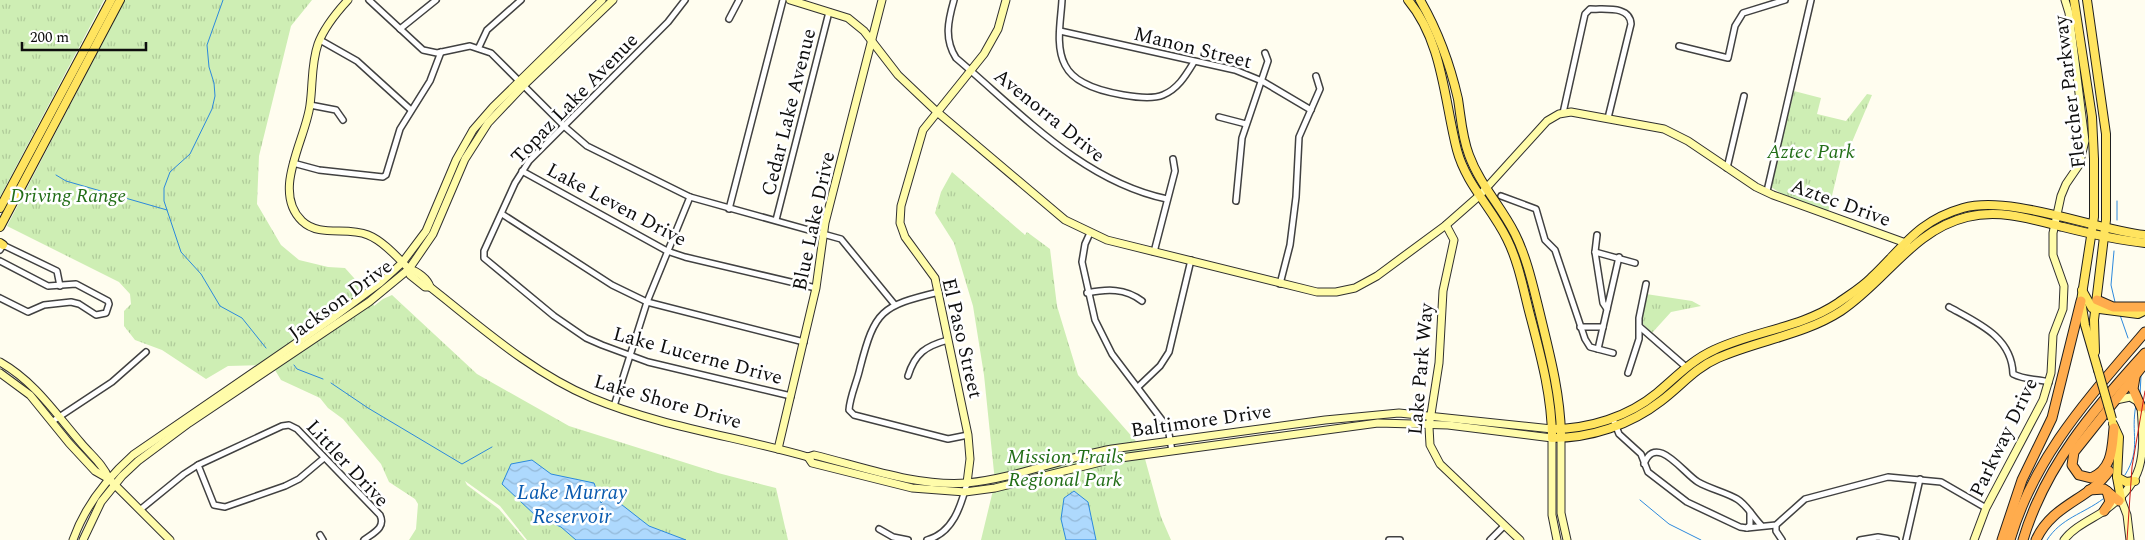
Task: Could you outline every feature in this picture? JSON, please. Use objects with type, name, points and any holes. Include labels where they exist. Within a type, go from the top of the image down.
[{"type":"highway","points":[[2002,540],[2022,480],[2052,418],[2080,301]]},
{"type":"highway","points":[[2096,304],[2114,307],[2144,307]]},
{"type":"highway","points":[[2010,540],[2030,486],[2056,440],[2071,419],[2145,332]]},
{"type":"highway","points":[[2024,540],[2039,498],[2064,451],[2099,404],[2145,353]]},
{"type":"highway","points":[[2114,428],[2112,453],[2102,471],[2088,478],[2076,474],[2072,464],[2074,452],[2145,363]]},
{"type":"highway","points":[[2135,375],[2133,388],[2143,406]]},
{"type":"highway","points":[[2036,540],[2053,514],[2107,474],[2119,448]]},
{"type":"highway","points":[[2086,491],[2099,489],[2107,491],[2121,502]]},
{"type":"highway","points":[[2104,511],[2110,502],[2107,491]]},
{"type":"main road","points":[[0,208],[111,0]]},
{"type":"main road","points":[[0,227],[120,0]]},
{"type":"main road","name":"Lake Shore Drive","points":[[348,0],[331,21],[320,40],[313,64],[310,105],[293,163],[290,197],[292,207],[300,219],[317,229],[369,235],[408,269],[414,270],[429,282],[430,287],[530,363],[560,382],[614,406],[808,457]]},
{"type":"main road","name":"Jackson Drive","points":[[82,540],[95,512],[115,485],[138,461],[173,435],[369,302],[408,269],[433,234],[470,149],[488,123],[521,83],[602,0]]},
{"type":"main road","name":"Jackson Drive","points":[[73,540],[92,501],[108,479],[133,455],[334,317],[380,283],[402,263],[426,232],[464,144],[482,119],[613,0]]},
{"type":"main road","points":[[790,0],[848,18],[872,40],[898,75],[936,111],[1065,220],[1107,240],[1317,292],[1336,292],[1355,288],[1378,276],[1446,226],[1482,192],[1544,125],[1563,113]]},
{"type":"main road","name":"Blue Lake Drive","points":[[778,449],[816,288],[823,233],[882,0]]},
{"type":"main road","name":"El Paso Street","points":[[967,483],[970,459],[968,435],[939,292],[930,268],[905,237],[899,219],[917,143],[923,130],[992,42],[1006,0]]},
{"type":"main road","points":[[1408,0],[1429,38],[1444,81],[1457,150],[1482,192],[1512,251],[1546,378],[1552,429],[1552,515],[1557,540]]},
{"type":"main road","points":[[1420,0],[1440,39],[1453,78],[1466,148],[1482,192],[1510,224],[1521,248],[1556,380],[1561,429],[1561,513],[1567,540]]},
{"type":"main road","name":"Parkway Drive","points":[[1974,540],[1986,508],[2043,400],[2049,382],[2054,335],[2065,297],[2062,275],[2052,245],[2057,216],[2066,184],[2083,157],[2085,141],[2069,13],[2065,0]]},
{"type":"main road","name":"Fletcher Parkway","points":[[2074,0],[2093,131],[2095,188],[2092,230],[2080,301],[2087,333],[2114,428],[2118,433],[2117,477],[2121,502]]},
{"type":"main road","name":"Fletcher Parkway","points":[[2087,0],[2106,134],[2104,233],[2096,304],[2095,357]]},
{"type":"main road","points":[[1416,12],[1424,8]]},
{"type":"main road","name":"Aztec Drive","points":[[1563,113],[1579,112],[1664,129],[1678,135],[1756,187],[1793,203],[1906,245]]},
{"type":"main road","points":[[0,215],[7,195]]},
{"type":"main road","name":"Baltimore Drive","points":[[1872,282],[1817,315],[1794,324],[1742,338],[1714,350],[1686,367],[1637,408],[1613,419],[1561,429],[1430,415],[1376,414],[1082,454],[1000,477],[967,483],[940,483],[814,455],[808,457],[812,463],[912,488],[964,492],[995,488],[1113,459],[1378,423],[1429,424],[1561,438],[1618,427],[1662,401],[1692,373],[1705,364],[1749,346],[1816,325],[1841,311],[1872,282],[1924,225],[1964,208],[1983,205],[2010,206],[2057,216],[2092,230]]},
{"type":"main road","name":"Baltimore Drive","points":[[1906,245],[1948,223],[1984,214],[2009,214],[2055,225],[2092,230],[2145,243]]},
{"type":"main road","name":"Lake Park Way","points":[[1446,226],[1454,240],[1443,291],[1439,362],[1429,424],[1430,445],[1440,464],[1520,540]]},
{"type":"main road","name":"Baltimore Drive","points":[[2104,233],[2145,235]]},
{"type":"main road","points":[[1512,251],[1521,248]]},
{"type":"main road","points":[[2082,290],[2088,304],[2096,304]]},
{"type":"main road","points":[[0,362],[33,386],[90,454],[104,467],[108,479]]},
{"type":"main road","points":[[0,374],[30,395],[69,443],[95,471],[115,485],[170,540]]},
{"type":"main road","points":[[2064,540],[2075,529],[2121,502],[2135,481],[2144,461],[2143,406],[2128,396],[2113,402]]},
{"type":"main road","points":[[1376,414],[1378,423]]},
{"type":"main road","points":[[2117,477],[2126,482],[2135,481]]},
{"type":"main road","points":[[2121,502],[2127,515],[2130,540]]},
{"type":"street","points":[[369,0],[419,48],[430,52],[441,52],[466,46],[478,47],[490,52],[565,128],[586,146],[690,197],[823,233],[847,244],[895,305]]},
{"type":"street","points":[[400,29],[436,0]]},
{"type":"street","points":[[478,47],[487,30],[521,0]]},
{"type":"street","name":"Topaz Lake Avenue","points":[[484,251],[522,171],[539,151],[565,128],[589,100],[668,22],[685,0]]},
{"type":"street","points":[[729,19],[739,0]]},
{"type":"street","points":[[729,209],[783,0]]},
{"type":"street","name":"Avenorra Drive","points":[[954,0],[947,26],[949,42],[956,58],[1082,164],[1127,188],[1167,199]]},
{"type":"street","points":[[1062,0],[1060,50],[1067,68],[1081,81],[1098,88],[1142,98],[1158,96],[1177,86],[1194,62]]},
{"type":"street","points":[[1679,46],[1728,58],[1735,26],[1743,13],[1784,0]]},
{"type":"street","points":[[1767,191],[1811,0]]},
{"type":"street","points":[[1563,113],[1585,14],[1590,9],[1623,11],[1629,16],[1630,24],[1608,118]]},
{"type":"street","name":"Cedar Lake Avenue","points":[[776,220],[829,12]]},
{"type":"street","name":"Manon Street","points":[[1060,31],[1235,70],[1262,81],[1311,110]]},
{"type":"street","points":[[320,40],[357,61],[412,110]]},
{"type":"street","points":[[293,163],[319,170],[383,177],[389,170],[400,129],[437,69],[441,52]]},
{"type":"street","points":[[1236,201],[1246,124],[1268,61],[1265,53]]},
{"type":"street","points":[[1280,284],[1290,245],[1296,197],[1299,137],[1320,89],[1316,76]]},
{"type":"street","points":[[1727,168],[1744,96]]},
{"type":"street","points":[[310,105],[336,110],[343,120]]},
{"type":"street","points":[[1219,117],[1246,124]]},
{"type":"street","points":[[1154,252],[1175,171],[1173,159]]},
{"type":"street","name":"Lake Leven Drive","points":[[522,171],[667,251],[816,288]]},
{"type":"street","points":[[1501,196],[1536,209],[1545,240],[1555,250],[1580,328],[1590,347],[1613,353]]},
{"type":"street","points":[[614,406],[647,302],[690,197]]},
{"type":"street","points":[[502,214],[612,285],[647,302],[804,342]]},
{"type":"street","points":[[1090,233],[1085,244],[1082,262],[1087,292],[1103,340],[1168,428],[1172,451]]},
{"type":"street","points":[[1597,235],[1595,252],[1603,303],[1607,309]]},
{"type":"street","points":[[1,246],[57,271],[60,286]]},
{"type":"street","name":"Lake Lucerne Drive","points":[[484,251],[484,258],[554,316],[586,338],[648,362],[791,396]]},
{"type":"street","points":[[1595,252],[1619,257],[1635,263]]},
{"type":"street","points":[[1598,349],[1619,257]]},
{"type":"street","points":[[1138,387],[1160,366],[1169,352],[1191,260]]},
{"type":"street","points":[[0,261],[48,286],[76,284],[105,299],[109,304],[106,313],[96,315],[79,304],[71,302],[44,304],[28,312],[0,298]]},
{"type":"street","points":[[1628,373],[1639,339],[1639,318],[1646,284]]},
{"type":"street","points":[[1087,292],[1116,290],[1133,294],[1142,301]]},
{"type":"street","points":[[939,292],[895,305],[882,315],[869,334],[849,410],[854,414],[948,438],[968,435]]},
{"type":"street","points":[[1950,307],[1999,338],[2011,360],[2013,374],[2024,379],[2049,382]]},
{"type":"street","points":[[1580,328],[1603,327]]},
{"type":"street","points":[[1640,327],[1686,367]]},
{"type":"street","points":[[908,376],[918,354],[932,344],[948,340]]},
{"type":"street","points":[[53,421],[59,415],[112,382],[146,352]]},
{"type":"street","points":[[1613,419],[1618,427],[1619,434],[1641,454],[1648,472],[1687,502],[1732,525],[1747,528],[1761,525],[1776,525],[1806,500],[1888,477],[1941,482],[1986,508]]},
{"type":"street","name":"Littler Drive","points":[[198,465],[282,426],[289,425],[297,429],[380,515],[382,523],[377,530],[364,540]]},
{"type":"street","points":[[1644,464],[1646,458],[1653,452]]},
{"type":"street","points":[[1641,454],[1663,452],[1696,481],[1737,499],[1761,525]]},
{"type":"street","points":[[141,509],[177,479],[198,465],[214,505],[225,507],[292,483],[324,458]]},
{"type":"street","points":[[1906,540],[1920,479]]},
{"type":"street","points":[[927,540],[945,531],[952,523],[967,483]]},
{"type":"street","points":[[1747,528],[1752,522],[1750,512]]},
{"type":"street","points":[[1776,525],[1776,531],[1782,540]]},
{"type":"street","points":[[1490,540],[1504,526]]},
{"type":"street","points":[[878,529],[893,537],[908,540]]},
{"type":"street","points":[[1860,540],[1878,536],[1896,540]]},
{"type":"street","points":[[1388,540],[1400,540]]},
{"type":"green space","points":[[0,0],[104,0],[0,197]]},
{"type":"green space","name":"Driving Range","points":[[125,0],[312,0],[291,26],[259,156],[257,204],[281,245],[299,260],[328,267],[345,268],[371,297],[374,306],[392,295],[477,374],[569,426],[718,473],[776,488],[788,540],[527,540],[500,506],[465,481],[467,485],[499,509],[525,540],[409,540],[416,529],[418,504],[415,499],[389,482],[381,464],[343,419],[328,408],[320,398],[281,380],[272,365],[228,366],[206,379],[162,350],[135,340],[124,326],[124,311],[131,304],[130,294],[119,282],[7,226]]},
{"type":"green space","name":"Aztec Park","points":[[1794,91],[1821,98],[1817,114],[1846,121],[1867,94],[1872,95],[1852,142],[1845,142],[1828,212],[1787,197],[1771,187]]},
{"type":"green space","name":"Mission Trails Regional Park","points":[[952,172],[1025,235],[1027,232],[1050,249],[1057,306],[1078,375],[1142,448],[1161,517],[1171,540],[981,540],[995,482],[984,375],[973,306],[954,243],[935,213],[941,192]]},
{"type":"green space","points":[[1646,294],[1692,301],[1701,306],[1671,312],[1652,333],[1642,323]]},
{"type":"water","name":"Lake Murray Reservoir","points":[[532,460],[551,474],[594,483],[601,503],[606,498],[617,501],[649,526],[686,540],[576,540],[561,527],[536,516],[502,484],[511,464]]},
{"type":"water","points":[[1074,491],[1088,502],[1096,540],[1066,540],[1061,519],[1064,498]]},
{"type":"waterway","points":[[223,0],[207,45],[209,67],[214,83],[215,96],[212,109],[190,154],[170,172],[164,188],[164,201],[181,252],[201,274],[220,306],[242,318],[266,348]]},
{"type":"waterway","points":[[56,175],[66,181],[167,210]]},
{"type":"waterway","points":[[2117,201],[2117,220]]},
{"type":"waterway","points":[[2114,251],[2111,285],[2115,302]]},
{"type":"waterway","points":[[2120,315],[2128,338]]},
{"type":"waterway","points":[[294,365],[297,369],[323,379]]},
{"type":"waterway","points":[[2140,395],[2141,376]]},
{"type":"waterway","points":[[331,383],[368,408],[462,464],[492,447]]},
{"type":"waterway","points":[[2125,475],[2133,457],[2136,405]]},
{"type":"waterway","points":[[2047,540],[2059,526],[2103,499]]},
{"type":"waterway","points":[[1640,500],[1669,524],[1701,540]]},
{"type":"tram line","points":[[2127,540],[2132,467],[2145,391]]}]
